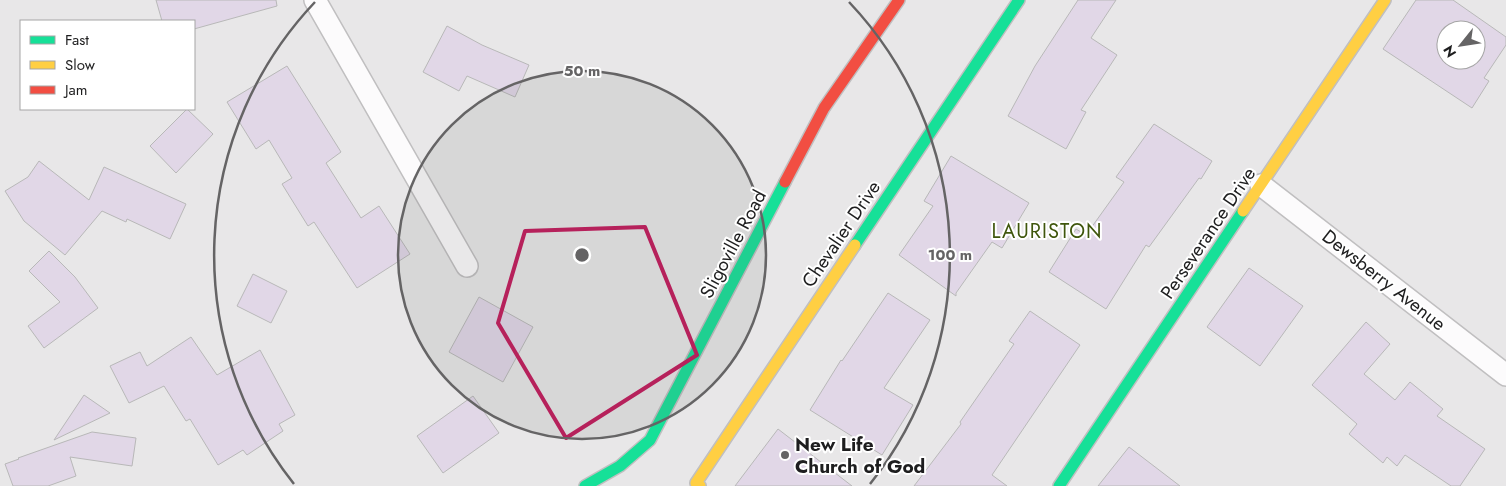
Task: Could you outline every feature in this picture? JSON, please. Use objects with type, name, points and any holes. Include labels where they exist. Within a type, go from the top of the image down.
[{"type":"street","points":[[315,0],[467,266]]},
{"type":"street","name":"Sligoville Road","points":[[584,486],[606,476],[628,462],[650,440],[824,108],[898,0]]},
{"type":"street","name":"Chevalier Drive","points":[[700,486],[696,483],[1019,0]]},
{"type":"street","name":"Perseverance Drive","points":[[1064,484],[1385,0]]},
{"type":"street","name":"Dewsberry Avenue","points":[[1261,185],[1506,375]]},
{"type":"highlighted area","points":[[645,227],[697,355],[566,438],[498,323],[525,231]]},
{"type":"building","points":[[156,0],[276,0],[277,6],[195,29],[195,20],[162,20]]},
{"type":"building","points":[[1078,0],[1116,0],[1091,38],[1117,55],[1081,110],[1086,112],[1066,149],[1008,116],[1035,66]]},
{"type":"building","points":[[1416,0],[1453,0],[1482,20],[1436,20],[1436,70],[1486,70],[1486,23],[1506,37],[1506,45],[1484,78],[1489,81],[1472,108],[1383,49]]},
{"type":"building","points":[[447,26],[482,45],[529,65],[515,97],[467,76],[459,91],[423,72]]},
{"type":"building","points":[[287,66],[341,152],[326,163],[361,218],[379,206],[410,254],[357,288],[314,222],[308,226],[282,184],[292,178],[269,140],[256,149],[227,102]]},
{"type":"building","points":[[186,110],[213,134],[176,173],[150,146]]},
{"type":"building","points":[[1154,124],[1212,161],[1201,179],[1199,178],[1149,247],[1146,245],[1106,309],[1049,272],[1076,229],[1086,235],[1124,182],[1116,177]]},
{"type":"building","points":[[951,156],[1029,203],[1002,248],[992,242],[956,293],[956,296],[899,255],[933,206],[924,201]]},
{"type":"building","points":[[39,161],[89,200],[104,167],[186,204],[170,239],[127,219],[126,222],[102,211],[65,255],[24,221],[5,191],[28,177]]},
{"type":"building","points":[[49,251],[75,277],[98,308],[44,348],[28,326],[60,302],[29,271]]},
{"type":"building","points":[[1249,268],[1303,306],[1260,366],[1207,327]]},
{"type":"building","points":[[253,274],[287,291],[271,323],[237,306]]},
{"type":"building","points":[[888,293],[930,320],[884,388],[913,405],[882,455],[810,410],[841,360]]},
{"type":"building","points":[[479,297],[533,327],[503,382],[449,352]]},
{"type":"building","points":[[1030,311],[1080,345],[992,475],[1007,486],[914,486],[961,424],[960,422],[1014,344],[1009,341]]},
{"type":"building","points":[[1366,322],[1390,344],[1364,374],[1395,400],[1410,382],[1443,409],[1437,416],[1485,449],[1460,486],[1451,486],[1405,455],[1397,466],[1387,457],[1383,463],[1349,434],[1357,424],[1312,385]]},
{"type":"building","points":[[191,337],[217,375],[260,350],[295,415],[279,424],[283,431],[247,455],[243,450],[218,465],[190,419],[186,421],[164,386],[129,403],[110,366],[140,352],[147,366]]},
{"type":"building","points":[[84,395],[110,413],[54,440]]},
{"type":"building","points":[[473,396],[499,433],[443,473],[417,436]]},
{"type":"building","name":"New Life Church of God","points":[[778,429],[852,486],[735,486]]},
{"type":"building","points":[[92,432],[136,438],[132,466],[70,457],[76,476],[48,486],[13,486],[5,464]]},
{"type":"building","points":[[1129,447],[1180,486],[1098,486]]},
{"type":"traffic: fast","points":[[855,245],[1019,0]]},
{"type":"traffic: fast","points":[[585,486],[620,466],[650,440],[785,182]]},
{"type":"traffic: fast","points":[[1059,486],[1243,211]]},
{"type":"traffic: slow","points":[[1243,211],[1385,0]]},
{"type":"traffic: slow","points":[[700,486],[696,483],[855,245]]},
{"type":"traffic: jam","points":[[785,182],[824,108],[899,0]]},
{"type":"place","name":"New Life Church of God","points":[[785,455]]},
{"type":"district","name":"LAURISTON","points":[[1047,231]]}]
